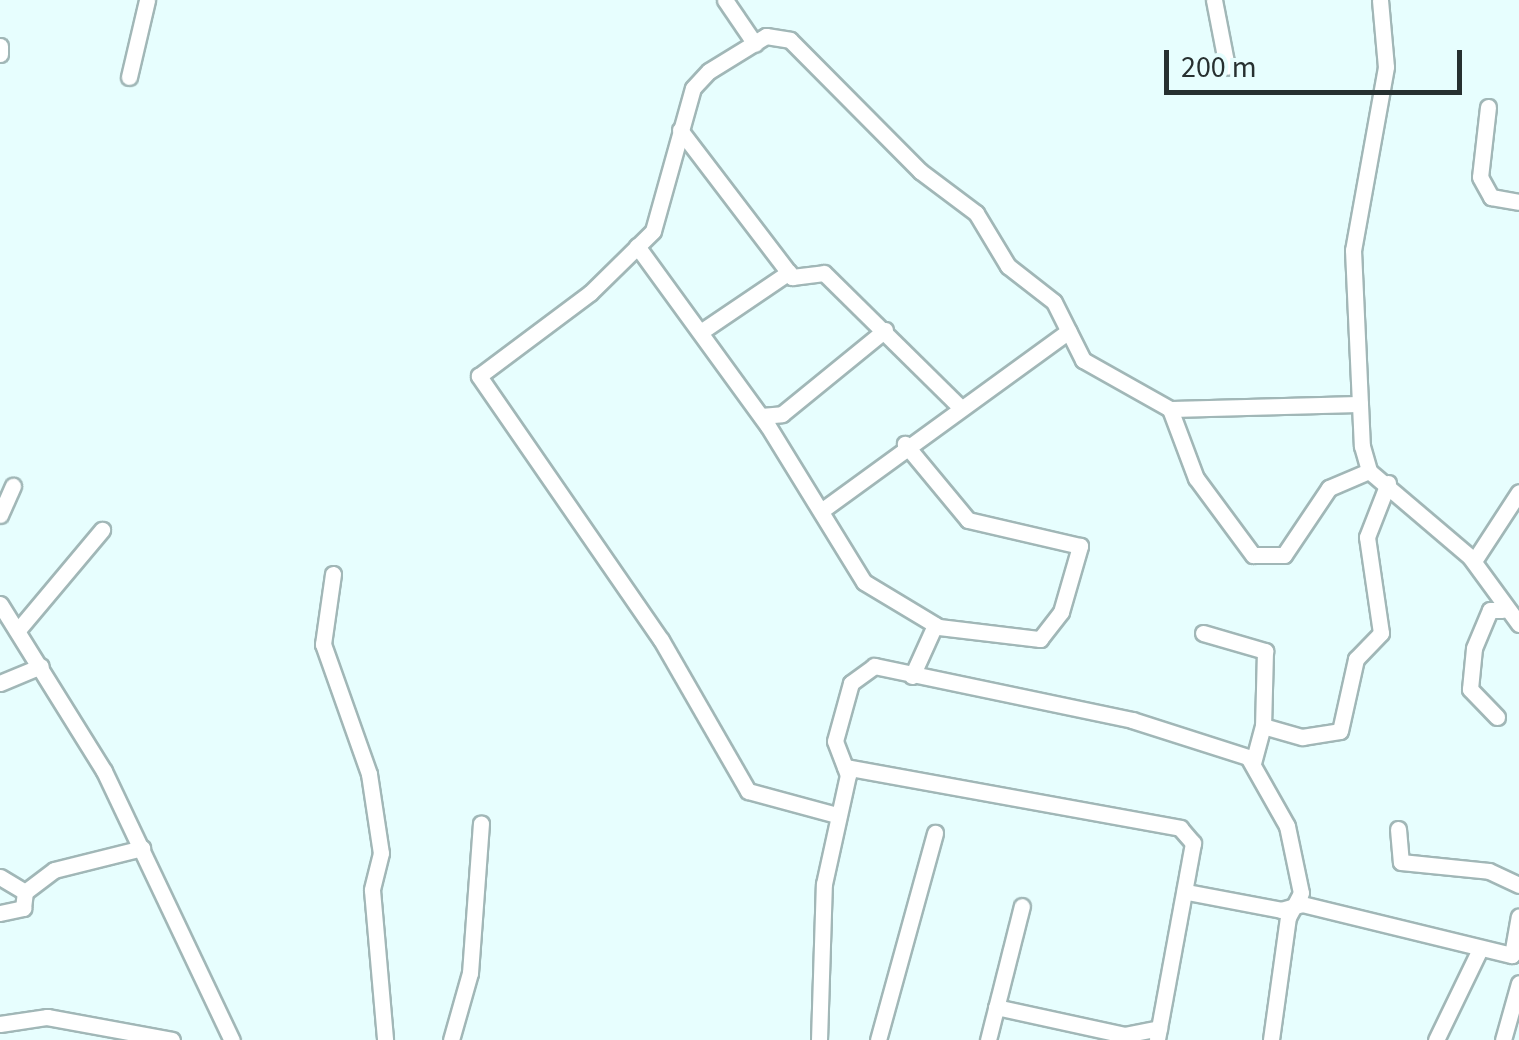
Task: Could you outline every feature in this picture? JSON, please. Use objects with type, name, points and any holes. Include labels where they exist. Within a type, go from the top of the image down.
[{"type":"street","points":[[129,77],[147,0]]},
{"type":"street","points":[[725,0],[755,44]]},
{"type":"street","points":[[1214,0],[1227,67]]},
{"type":"street","points":[[1369,471],[1360,404],[1352,250],[1386,68],[1380,0]]},
{"type":"street","points":[[833,814],[748,791],[661,640],[479,376],[653,231],[693,88],[755,44],[790,40],[920,171],[976,213],[1008,266],[1037,283],[1083,360],[1170,409],[1360,404]]},
{"type":"street","points":[[0,46],[0,54]]},
{"type":"street","points":[[1488,107],[1480,177],[1491,197],[1519,202]]},
{"type":"street","points":[[680,130],[789,272]]},
{"type":"street","points":[[638,246],[761,416],[864,582],[935,625],[1040,639],[1060,612],[1080,546],[968,520],[905,444]]},
{"type":"street","points":[[702,331],[789,272],[824,273],[958,405]]},
{"type":"street","points":[[761,416],[782,414],[885,330]]},
{"type":"street","points":[[822,511],[958,405],[1068,331]]},
{"type":"street","points":[[1170,409],[1196,478],[1253,555],[1284,555],[1329,488],[1369,471]]},
{"type":"street","points":[[1369,471],[1388,483],[1474,560],[1496,586],[1502,610],[1519,624]]},
{"type":"street","points":[[1263,726],[1302,737],[1340,731],[1356,659],[1381,633],[1367,537],[1388,483]]},
{"type":"street","points":[[0,515],[13,486]]},
{"type":"street","points":[[1474,560],[1519,492]]},
{"type":"street","points":[[18,630],[102,530]]},
{"type":"street","points":[[333,574],[323,644],[369,774],[382,853],[372,890],[385,1040]]},
{"type":"street","points":[[1497,716],[1470,688],[1474,648],[1490,610],[1502,610]]},
{"type":"street","points":[[2,612],[42,666],[142,848],[229,1040]]},
{"type":"street","points":[[912,676],[935,625]]},
{"type":"street","points":[[1203,633],[1265,651],[1263,726],[1252,763],[1296,858],[1301,893],[1292,906],[1271,1040]]},
{"type":"street","points":[[0,683],[42,666]]},
{"type":"street","points":[[818,1040],[833,814],[845,767],[835,741],[852,683],[874,666],[1132,720],[1252,763]]},
{"type":"street","points":[[845,767],[1180,828],[1194,844],[1158,1034],[1124,1035],[996,1007]]},
{"type":"street","points":[[451,1040],[470,973],[480,822]]},
{"type":"street","points":[[1398,829],[1402,862],[1490,871],[1519,885]]},
{"type":"street","points":[[878,1040],[935,833]]},
{"type":"street","points":[[0,913],[23,908],[25,892],[54,870],[142,848]]},
{"type":"street","points":[[0,876],[25,892]]},
{"type":"street","points":[[1187,892],[1292,906],[1515,959],[1519,917]]},
{"type":"street","points":[[988,1040],[1022,906]]},
{"type":"street","points":[[1436,1040],[1478,953]]},
{"type":"street","points":[[1503,1040],[1519,983]]},
{"type":"street","points":[[0,1024],[47,1017],[51,1032],[172,1040]]}]
